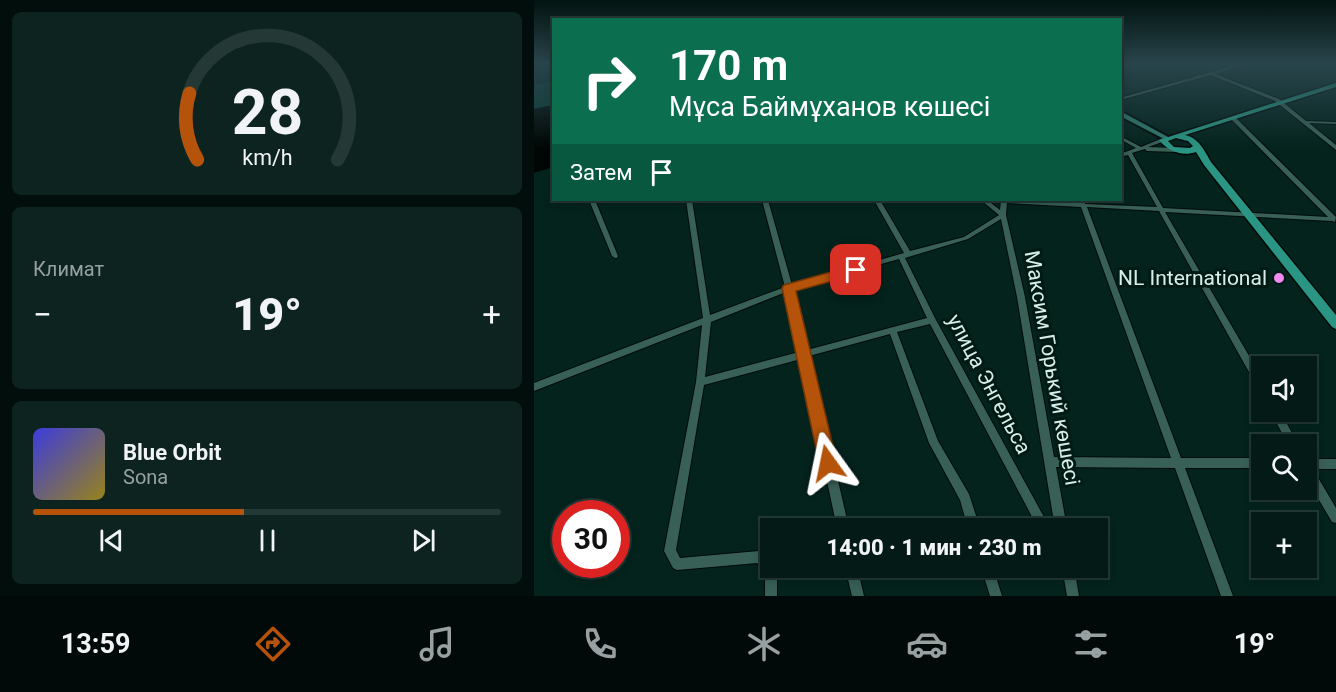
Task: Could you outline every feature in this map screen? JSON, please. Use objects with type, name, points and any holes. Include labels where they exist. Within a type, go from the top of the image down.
[{"type":"main road","points":[[1168,138],[1316,92]]},
{"type":"main road","points":[[1122,113],[1168,138],[1196,144]]},
{"type":"main road","points":[[1199,129],[1194,134],[1196,144],[1207,163],[1332,314],[1336,324]]},
{"type":"main road","points":[[1168,138],[1166,145],[1207,163]]},
{"type":"main road","points":[[1180,151],[1192,151],[1196,144]]},
{"type":"street","points":[[1122,99],[1148,92]]},
{"type":"street","points":[[1255,92],[1282,103],[1336,148]]},
{"type":"street","points":[[1122,94],[1129,97]]},
{"type":"street","points":[[1233,118],[1335,219]]},
{"type":"street","points":[[1307,122],[1336,123]]},
{"type":"street","points":[[1122,138],[1141,149]]},
{"type":"street","points":[[1122,155],[1168,138]]},
{"type":"street","points":[[1131,152],[1180,151]]},
{"type":"street","points":[[1131,152],[1251,368]]},
{"type":"street","points":[[592,201],[615,256]]},
{"type":"street","points":[[689,201],[708,318],[700,382],[670,551],[677,564],[759,557],[771,570],[771,596]]},
{"type":"street","points":[[765,201],[789,288],[841,518]]},
{"type":"street","name":"улица Энгельса","points":[[878,201],[905,256],[932,320],[1039,518]]},
{"type":"street","points":[[534,387],[789,288],[966,238],[1003,215],[985,201]]},
{"type":"street","name":"Максим Горький көшесі","points":[[1004,201],[1003,215],[1021,297],[1059,518]]},
{"type":"street","points":[[1043,201],[1335,219]]},
{"type":"street","points":[[1082,202],[1227,596]]},
{"type":"street","points":[[700,382],[932,320]]},
{"type":"street","points":[[893,332],[934,443],[965,498],[971,518]]},
{"type":"street","points":[[1049,462],[1251,463]]},
{"type":"street","points":[[1317,465],[1336,464]]},
{"type":"street","points":[[1317,484],[1336,518]]},
{"type":"street","points":[[854,578],[858,596]]},
{"type":"street","points":[[990,578],[996,596]]},
{"type":"street","points":[[1069,578],[1072,596]]},
{"type":"green space","points":[[534,92],[552,92],[552,105],[534,109]]},
{"type":"shaded area","points":[[552,105],[552,167],[534,173],[534,109]]},
{"type":"place","name":"NL International","points":[[1279,278]]},
{"type":"route","points":[[828,463],[789,288],[856,270]]}]
